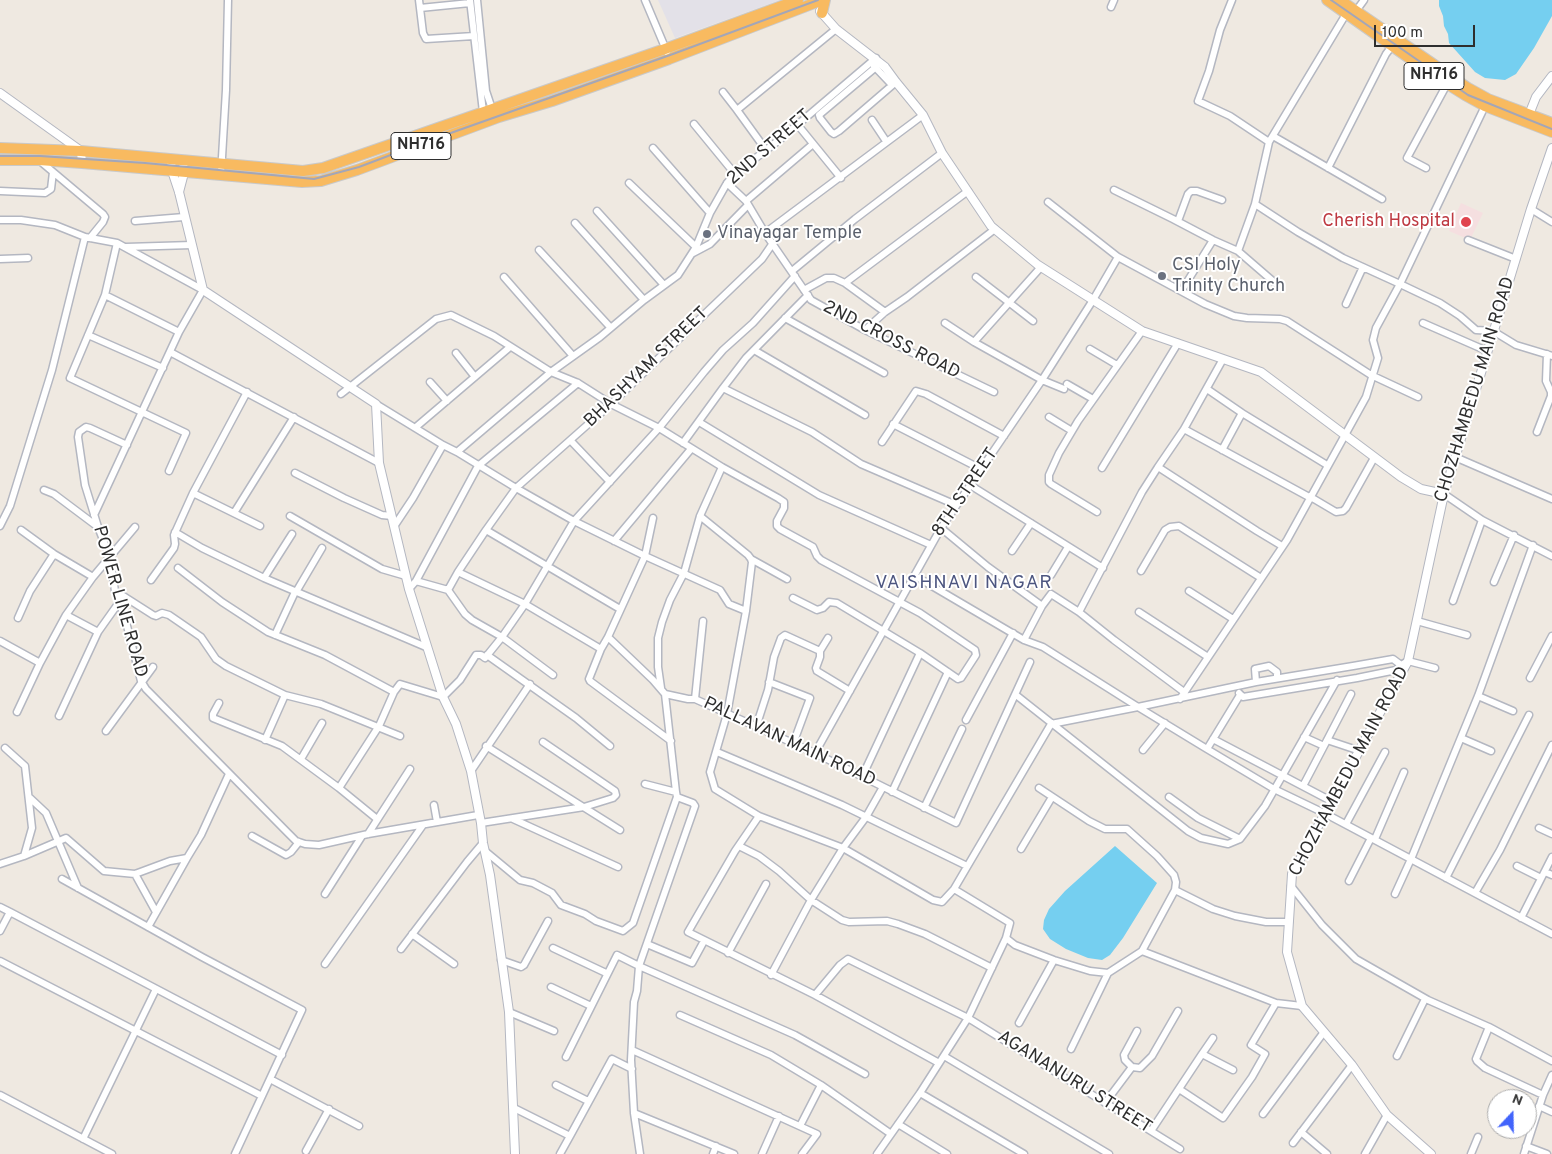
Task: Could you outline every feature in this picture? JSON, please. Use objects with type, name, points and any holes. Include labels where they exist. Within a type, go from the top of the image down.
[{"type":"highway","name":"NH716","points":[[0,160],[39,160],[302,182],[321,181],[357,170],[499,117],[552,101],[798,0]]},
{"type":"highway","name":"NH716","points":[[1327,0],[1351,12],[1468,88],[1552,132]]},
{"type":"highway","name":"NH716","points":[[1340,0],[1351,12],[1392,46],[1447,84],[1485,106],[1552,123]]},
{"type":"highway","name":"NH716","points":[[0,148],[81,151],[303,171],[323,168],[488,111],[667,54],[818,1]]},
{"type":"highway","points":[[818,1],[822,13]]},
{"type":"street","points":[[221,174],[226,90],[228,0]]},
{"type":"street","points":[[419,0],[426,39],[474,36]]},
{"type":"street","points":[[477,0],[478,48],[488,111]]},
{"type":"street","points":[[645,0],[667,54]]},
{"type":"street","points":[[1232,0],[1220,30],[1209,71],[1198,101],[1230,116],[1269,142]]},
{"type":"street","points":[[1238,250],[1255,204],[1269,142],[1351,12],[1364,0]]},
{"type":"street","points":[[420,8],[470,2],[474,36],[478,48]]},
{"type":"street","points":[[822,13],[836,29],[874,62],[885,67],[894,84],[923,115],[942,153],[994,229],[1041,267],[1142,331],[1269,376],[1374,458],[1421,489],[1444,494],[1482,520],[1552,556]]},
{"type":"street","points":[[737,110],[836,29]]},
{"type":"street","points":[[1328,168],[1386,54],[1392,46]]},
{"type":"street","points":[[874,62],[819,115],[831,132],[834,134],[839,132],[894,84]]},
{"type":"street","name":"2ND STREET","points":[[457,452],[551,372],[600,337],[610,327],[678,275],[696,247],[710,213],[727,183],[735,174],[874,62]]},
{"type":"street","points":[[1527,118],[1536,97],[1552,76]]},
{"type":"street","points":[[1426,168],[1408,158],[1447,84]]},
{"type":"street","points":[[723,92],[766,150]]},
{"type":"street","points":[[0,93],[81,151],[82,163]]},
{"type":"street","points":[[1180,699],[1282,546],[1311,498],[1326,465],[1366,397],[1371,375],[1378,358],[1373,340],[1376,328],[1400,284],[1485,106]]},
{"type":"street","points":[[765,233],[923,115]]},
{"type":"street","points":[[872,120],[886,141]]},
{"type":"street","points":[[694,124],[735,174]]},
{"type":"street","points":[[797,124],[841,178]]},
{"type":"street","points":[[1273,136],[1382,199]]},
{"type":"street","points":[[691,254],[710,244],[747,203],[813,144]]},
{"type":"street","points":[[653,148],[710,213]]},
{"type":"street","name":"CHOZHAMBEDU MAIN ROAD","points":[[1431,1154],[1387,1115],[1352,1065],[1302,1006],[1287,952],[1292,874],[1333,802],[1405,663],[1417,621],[1444,494],[1531,209],[1552,148]]},
{"type":"street","points":[[442,697],[460,680],[476,656],[481,655],[485,658],[502,637],[525,604],[574,521],[659,428],[704,372],[753,323],[793,273],[855,218],[942,153]]},
{"type":"street","points":[[0,526],[10,506],[52,370],[88,238],[103,222],[105,217],[39,160]]},
{"type":"street","points":[[171,160],[172,171],[203,290]]},
{"type":"street","points":[[179,192],[184,173],[183,161]]},
{"type":"street","points":[[0,191],[45,193],[50,189],[54,172]]},
{"type":"street","points":[[629,183],[696,247]]},
{"type":"street","name":"2ND CROSS ROAD","points":[[727,183],[747,203],[811,300],[865,330],[994,392]]},
{"type":"street","points":[[1114,190],[1213,240],[1238,250],[1275,283]]},
{"type":"street","points":[[845,283],[968,191]]},
{"type":"street","points":[[1178,221],[1188,194],[1191,191],[1197,191],[1222,200]]},
{"type":"street","points":[[1048,202],[1118,257],[1205,304],[1234,316],[1286,321],[1371,375],[1418,397]]},
{"type":"street","points":[[1255,204],[1298,232],[1344,258],[1440,303],[1460,316],[1476,330],[1493,331],[1516,345],[1549,355],[1546,381],[1551,396],[1538,432]]},
{"type":"street","points":[[1531,209],[1552,222]]},
{"type":"street","points":[[597,211],[664,285]]},
{"type":"street","points":[[135,220],[184,217]]},
{"type":"street","points":[[0,220],[21,220],[55,224],[88,238],[118,243],[203,290],[376,404],[478,466],[574,521],[720,590],[729,604],[746,611]]},
{"type":"street","points":[[575,223],[644,300]]},
{"type":"street","points":[[865,330],[885,312],[908,297],[994,229]]},
{"type":"street","points":[[1182,290],[1213,240]]},
{"type":"street","points":[[1468,240],[1516,259]]},
{"type":"street","points":[[118,243],[105,295],[70,378],[186,434],[169,471]]},
{"type":"street","name":"BHASHYAM STREET","points":[[448,590],[486,530],[516,488],[611,404],[762,259],[773,243]]},
{"type":"street","points":[[125,247],[192,245]]},
{"type":"street","points":[[539,250],[610,327]]},
{"type":"street","name":"8TH STREET","points":[[815,753],[941,528],[1042,380],[1118,257]]},
{"type":"street","points":[[0,259],[28,258]]},
{"type":"street","points":[[974,342],[1041,267]]},
{"type":"street","points":[[1346,304],[1362,267]]},
{"type":"street","points":[[504,277],[573,356]]},
{"type":"street","points":[[683,443],[722,388],[754,350],[785,318],[806,292],[829,277],[845,283],[885,312]]},
{"type":"street","points":[[976,278],[1033,321]]},
{"type":"street","name":"POWER LINE ROAD","points":[[203,290],[179,332],[94,515],[110,557],[115,591],[120,601],[141,681],[146,689],[288,834],[299,842]]},
{"type":"street","points":[[105,295],[179,332]]},
{"type":"street","points":[[341,394],[436,319],[451,315],[459,318],[494,336],[551,372],[578,383],[611,404],[659,428],[722,468],[762,488],[784,502],[784,508],[777,521],[777,526],[813,547],[821,560],[920,613],[976,650],[976,655],[961,678],[956,678],[920,653],[836,603],[829,602],[818,610],[793,598]]},
{"type":"street","points":[[785,318],[884,372]]},
{"type":"street","points":[[945,323],[974,342],[1042,380],[1066,387],[1093,399]]},
{"type":"street","points":[[1423,323],[1487,351]]},
{"type":"street","points":[[1098,512],[1049,482],[1049,475],[1072,431],[1142,331]]},
{"type":"street","points":[[88,334],[163,368]]},
{"type":"street","points":[[1102,468],[1178,343]]},
{"type":"street","points":[[416,428],[510,347]]},
{"type":"street","points":[[1090,349],[1117,365]]},
{"type":"street","points":[[754,350],[865,415]]},
{"type":"street","points":[[170,352],[379,463]]},
{"type":"street","points":[[456,353],[476,377]]},
{"type":"street","points":[[1079,612],[1142,492],[1184,429],[1223,359]]},
{"type":"street","points":[[430,382],[447,401]]},
{"type":"street","points":[[409,589],[416,581],[478,466],[578,383]]},
{"type":"street","points":[[722,388],[812,432],[861,464],[956,505]]},
{"type":"street","points":[[1207,389],[1326,465]]},
{"type":"street","points":[[882,442],[916,390],[1004,436]]},
{"type":"street","points":[[151,580],[175,546],[175,532],[193,493],[246,392]]},
{"type":"street","points":[[376,404],[379,463],[409,589],[442,697],[456,724],[471,771],[480,819],[490,875],[509,1012],[515,1154]]},
{"type":"street","points":[[1222,450],[1242,413]]},
{"type":"street","points":[[234,513],[294,417]]},
{"type":"street","points":[[1050,417],[1072,431]]},
{"type":"street","points":[[699,422],[819,495],[931,545]]},
{"type":"street","points":[[893,424],[981,469]]},
{"type":"street","points":[[94,515],[85,485],[78,437],[79,432],[86,427],[90,428],[127,445]]},
{"type":"street","points":[[1184,429],[1336,512],[1343,511],[1346,508],[1374,458]]},
{"type":"street","points":[[571,441],[610,482]]},
{"type":"street","points":[[394,525],[413,498],[443,445]]},
{"type":"street","points":[[614,541],[691,449]]},
{"type":"street","points":[[1455,457],[1552,499]]},
{"type":"street","points":[[1158,467],[1282,546]]},
{"type":"street","points":[[484,847],[520,880],[533,883],[552,893],[561,905],[623,931],[633,923],[676,794],[671,741],[658,667],[658,638],[670,600],[684,572],[700,516],[722,468]]},
{"type":"street","points":[[295,473],[382,515],[392,516]]},
{"type":"street","points":[[970,485],[1102,568]]},
{"type":"street","points":[[44,490],[51,491],[98,527]]},
{"type":"street","points":[[193,493],[260,526]]},
{"type":"street","points":[[290,516],[382,569],[406,576]]},
{"type":"street","points":[[700,516],[751,558],[787,579]]},
{"type":"street","points":[[653,518],[645,556],[589,679],[671,741]]},
{"type":"street","points":[[1453,601],[1482,520]]},
{"type":"street","points":[[1012,551],[1031,523]]},
{"type":"street","points":[[1141,571],[1165,530],[1170,527],[1179,526],[1261,578]]},
{"type":"street","points":[[17,712],[40,663],[66,615],[93,577],[135,527]]},
{"type":"street","points":[[941,528],[988,567],[1042,606]]},
{"type":"street","points":[[21,530],[54,554],[93,577]]},
{"type":"street","points":[[486,530],[620,609]]},
{"type":"street","points":[[175,532],[202,548],[264,578],[426,647]]},
{"type":"street","points":[[264,578],[292,534]]},
{"type":"street","points":[[1494,582],[1514,535]]},
{"type":"street","points":[[1395,894],[1478,696],[1533,545]]},
{"type":"street","points":[[1051,575],[1068,547]]},
{"type":"street","points":[[275,636],[296,592],[322,548]]},
{"type":"street","points":[[18,618],[30,592],[54,554]]},
{"type":"street","points":[[751,558],[746,611],[727,714],[710,772],[716,789],[759,816],[844,848],[933,900],[942,902],[954,889],[1051,724],[1277,678],[1393,660],[1435,668]]},
{"type":"street","points":[[178,568],[222,602],[275,636],[325,655],[394,692]]},
{"type":"street","points":[[458,572],[525,604],[601,650]]},
{"type":"street","points":[[915,576],[1024,640],[1043,647],[1274,789],[1346,824],[1552,934]]},
{"type":"street","points":[[416,581],[448,590],[465,614],[502,637],[553,675]]},
{"type":"street","points":[[115,591],[152,615],[167,614],[202,638],[220,662],[285,695],[321,704],[400,736]]},
{"type":"street","points":[[1189,591],[1233,619]]},
{"type":"street","points":[[1024,640],[1042,606],[1050,595],[1053,594],[1184,692]]},
{"type":"street","points":[[59,716],[98,632],[120,601]]},
{"type":"street","points":[[1139,612],[1208,657]]},
{"type":"street","points":[[66,615],[98,632]]},
{"type":"street","points":[[695,699],[704,621]]},
{"type":"street","points":[[1417,621],[1467,635]]},
{"type":"street","points":[[966,720],[1013,633]]},
{"type":"street","points":[[756,727],[774,657],[783,636],[788,635],[820,652]]},
{"type":"street","points":[[1530,678],[1552,636]]},
{"type":"street","points":[[608,637],[663,691]]},
{"type":"street","points":[[828,638],[820,652],[817,671],[850,691]]},
{"type":"street","points":[[0,641],[40,663]]},
{"type":"street","points":[[862,776],[920,653]]},
{"type":"street","points":[[487,655],[576,718],[610,746]]},
{"type":"street","points":[[1030,662],[1016,695],[1188,831],[1201,838],[1228,844],[1240,839],[1265,806],[1336,680]]},
{"type":"street","points":[[1240,695],[1244,697],[1336,680],[1357,678],[1396,670],[1405,663]]},
{"type":"street","points":[[1256,682],[1255,669],[1269,666],[1277,672],[1277,678]]},
{"type":"street","points":[[1353,666],[1357,678]]},
{"type":"street","points":[[106,732],[141,681],[153,667]]},
{"type":"street","points":[[892,792],[948,672]]},
{"type":"street","points":[[769,682],[810,698],[794,744]]},
{"type":"street","points":[[339,788],[379,726],[394,692],[400,684],[442,697]]},
{"type":"street","points":[[471,771],[486,746],[530,684]]},
{"type":"street","points":[[1207,749],[1240,695],[1240,685]]},
{"type":"street","name":"PALLAVAN MAIN ROAD","points":[[663,691],[688,700],[695,699],[815,753],[956,823],[1016,695]]},
{"type":"street","points":[[1303,786],[1352,694]]},
{"type":"street","points":[[265,740],[285,695]]},
{"type":"street","points":[[1478,696],[1513,711]]},
{"type":"street","points":[[219,703],[213,718],[282,746],[378,819]]},
{"type":"street","points":[[1446,878],[1530,715]]},
{"type":"street","points":[[301,759],[322,723]]},
{"type":"street","points":[[1143,750],[1165,723]]},
{"type":"street","points":[[924,808],[962,729]]},
{"type":"street","points":[[1304,737],[1360,751]]},
{"type":"street","points":[[1461,738],[1491,751]]},
{"type":"street","points":[[1213,739],[1333,802]]},
{"type":"street","points":[[252,836],[286,854],[292,852],[299,842],[319,845],[437,822],[512,819],[584,807],[613,798],[616,795],[615,791],[543,742]]},
{"type":"street","points":[[1475,893],[1500,850],[1552,745]]},
{"type":"street","points":[[486,746],[620,830]]},
{"type":"street","points":[[5,748],[25,766],[32,828],[24,856]]},
{"type":"street","points":[[717,752],[842,805],[967,866]]},
{"type":"street","points":[[1346,824],[1385,752]]},
{"type":"street","points":[[325,894],[378,819],[410,769]]},
{"type":"street","points":[[1349,881],[1373,839],[1404,772]]},
{"type":"street","points":[[148,927],[201,835],[230,774]]},
{"type":"street","points":[[640,1154],[634,1113],[632,1069],[634,1002],[639,966],[695,806],[676,794],[645,784]]},
{"type":"street","points":[[771,975],[811,900],[866,817],[883,787]]},
{"type":"street","points":[[1039,788],[1089,821],[1105,829],[1127,829],[1157,856],[1174,875],[1176,882],[1175,890],[1142,952],[1108,973],[1071,1049]]},
{"type":"street","points":[[1021,849],[1052,797]]},
{"type":"street","points":[[1169,797],[1198,818],[1240,839]]},
{"type":"street","points":[[30,798],[46,813],[78,888]]},
{"type":"street","points":[[434,805],[437,822]]},
{"type":"street","points":[[759,816],[688,932],[771,975],[815,995],[939,1063]]},
{"type":"street","points":[[512,819],[618,867]]},
{"type":"street","points":[[326,964],[423,825]]},
{"type":"street","points":[[1539,828],[1552,834]]},
{"type":"street","points":[[0,864],[66,838],[104,871],[135,874],[170,861],[187,858]]},
{"type":"street","points":[[739,846],[759,856],[811,900],[833,915],[849,922],[887,921],[898,924],[925,934],[992,968]]},
{"type":"street","points":[[400,949],[484,847]]},
{"type":"street","points":[[1521,918],[1552,857]]},
{"type":"street","points":[[1517,866],[1543,875],[1552,875]]},
{"type":"street","points":[[135,874],[156,912]]},
{"type":"street","points":[[62,880],[302,1010],[234,1154]]},
{"type":"street","points":[[728,953],[766,884]]},
{"type":"street","points":[[1292,886],[1322,925],[1356,959],[1425,999],[1489,1027],[1552,1061]]},
{"type":"street","points":[[877,1154],[920,1093],[968,1018],[1006,938],[1010,923],[954,889]]},
{"type":"street","points":[[1175,890],[1213,909],[1236,916],[1266,922],[1289,922]]},
{"type":"street","points":[[0,907],[282,1055]]},
{"type":"street","points":[[0,931],[10,912]]},
{"type":"street","points":[[501,960],[521,967],[524,965],[548,921]]},
{"type":"street","points":[[412,934],[454,964]]},
{"type":"street","points":[[1006,938],[1015,944],[1054,960],[1090,971],[1108,973]]},
{"type":"street","points":[[647,944],[692,963],[695,961],[704,941]]},
{"type":"street","points":[[553,948],[606,973]]},
{"type":"street","points":[[1142,952],[1276,1003],[1302,1006]]},
{"type":"street","points":[[566,1057],[616,955],[795,1035],[865,1074]]},
{"type":"street","name":"AGANANURU STREET","points":[[815,995],[840,965],[848,959],[968,1018],[1180,1149]]},
{"type":"street","points":[[1019,1023],[1054,960]]},
{"type":"street","points":[[0,961],[262,1096]]},
{"type":"street","points":[[551,987],[590,1006]]},
{"type":"street","points":[[83,1139],[156,989]]},
{"type":"street","points":[[1397,1056],[1425,999]]},
{"type":"street","points":[[1179,1089],[1223,1118],[1252,1077],[1265,1054],[1251,1045],[1276,1003]]},
{"type":"street","points":[[1137,1031],[1124,1055],[1124,1060],[1132,1067],[1140,1068],[1152,1056],[1178,1011]]},
{"type":"street","points":[[509,1012],[554,1031]]},
{"type":"street","points":[[680,1015],[771,1055],[822,1085],[891,1134]]},
{"type":"street","points":[[1489,1027],[1476,1059],[1477,1061],[1485,1068],[1543,1095]]},
{"type":"street","points":[[1263,1114],[1324,1032]]},
{"type":"street","points":[[1151,1131],[1213,1038]]},
{"type":"street","points":[[632,1050],[817,1134],[802,1154]]},
{"type":"street","points":[[1202,1054],[1233,1070]]},
{"type":"street","points":[[944,1056],[1109,1154]]},
{"type":"street","points":[[560,1154],[612,1059],[632,1069]]},
{"type":"street","points":[[1293,1144],[1352,1065]]},
{"type":"street","points":[[1105,1103],[1132,1067]]},
{"type":"street","points":[[1524,1154],[1539,1106],[1552,1075]]},
{"type":"street","points":[[270,1079],[359,1126]]},
{"type":"street","points":[[556,1085],[588,1101]]},
{"type":"street","points":[[800,1126],[822,1085]]},
{"type":"street","points":[[920,1093],[1024,1154]]},
{"type":"street","points":[[0,1095],[112,1154]]},
{"type":"street","points":[[1539,1106],[1552,1112]]},
{"type":"street","points":[[514,1108],[570,1136]]},
{"type":"street","points":[[306,1151],[328,1109]]},
{"type":"street","points":[[634,1113],[734,1154]]},
{"type":"street","points":[[1365,1154],[1387,1115]]},
{"type":"street","points":[[762,1154],[779,1116]]},
{"type":"street","points":[[898,1124],[947,1154]]},
{"type":"street","points":[[1301,1132],[1327,1154]]},
{"type":"street","points":[[1471,1154],[1478,1136]]},
{"type":"street","points":[[713,1154],[716,1146]]},
{"type":"street","points":[[1526,1146],[1547,1154]]},
{"type":"shaded area","points":[[658,0],[780,0],[675,38]]},
{"type":"shaded area","name":"Cherish Hospital","points":[[1461,203],[1483,213],[1470,240],[1449,231]]},
{"type":"water","points":[[1439,0],[1552,0],[1552,16],[1534,48],[1516,74],[1505,80],[1485,78],[1475,72],[1449,43]]},
{"type":"water","points":[[1115,846],[1157,883],[1123,938],[1110,955],[1102,960],[1088,958],[1066,949],[1050,939],[1043,929],[1044,920],[1049,909],[1065,891]]},
{"type":"railway","points":[[0,156],[40,156],[145,163],[314,179],[359,167],[818,0]]},
{"type":"railway","points":[[1331,0],[1468,95],[1552,129]]},
{"type":"place","name":"Cherish Hospital","points":[[1466,222]]},
{"type":"place","name":"Vinayagar Temple","points":[[707,234]]},
{"type":"place","name":"CSI Holy Trinity Church","points":[[1162,276]]},
{"type":"district","name":"VAISHNAVI NAGAR","points":[[964,584]]}]
